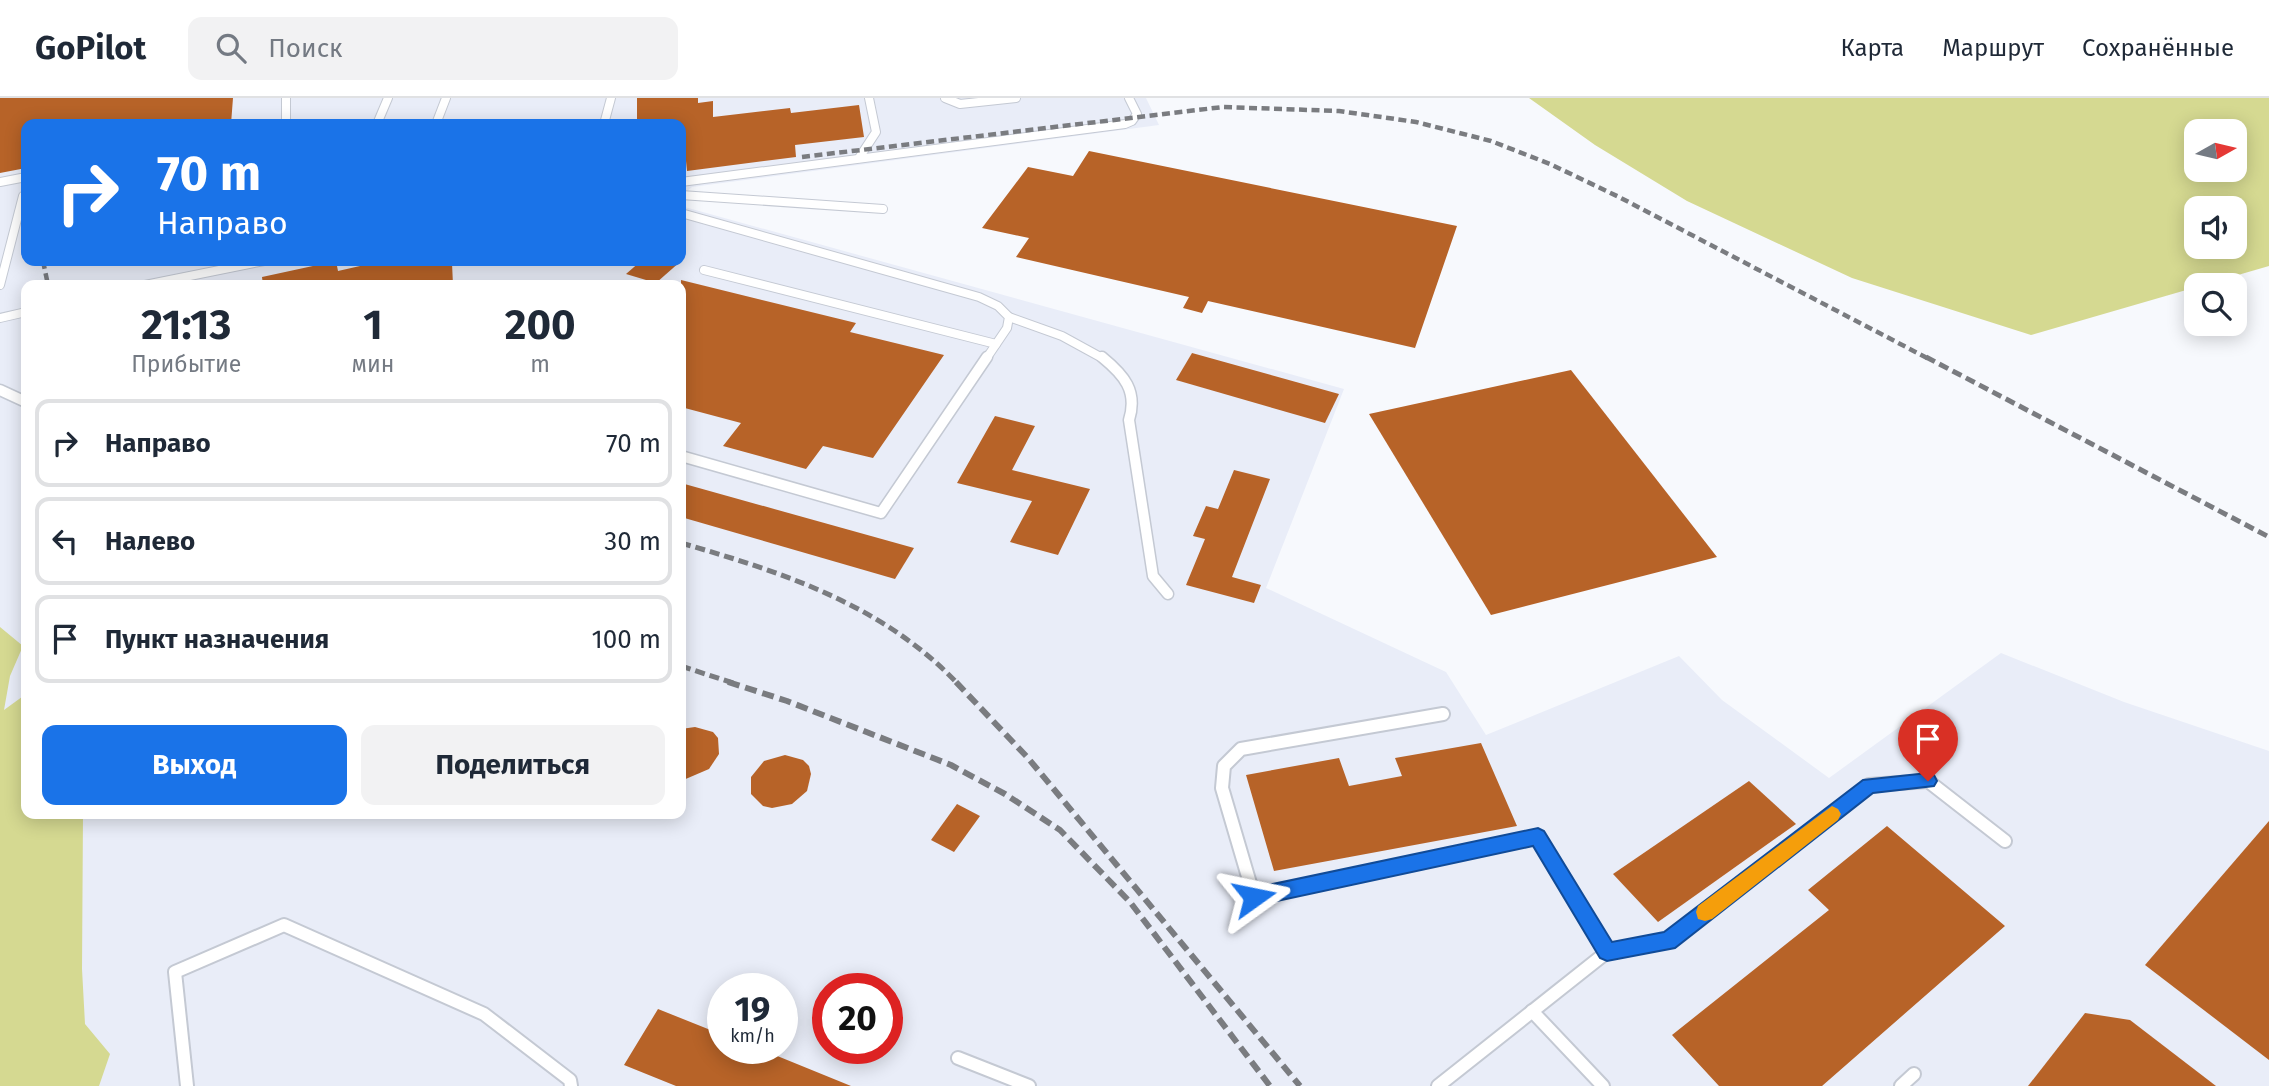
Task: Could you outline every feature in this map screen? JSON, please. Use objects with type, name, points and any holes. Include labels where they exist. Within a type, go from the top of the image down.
[{"type":"lane","points":[[286,98],[286,119]]},
{"type":"lane","points":[[379,119],[388,98]]},
{"type":"lane","points":[[438,119],[446,98]]},
{"type":"lane","points":[[605,119],[611,98]]},
{"type":"lane","points":[[859,158],[876,131],[869,98]]},
{"type":"lane","points":[[945,98],[960,104],[1016,98]]},
{"type":"lane","points":[[686,181],[1125,124],[1132,121],[1137,114],[1129,98]]},
{"type":"lane","points":[[0,182],[21,178]]},
{"type":"lane","points":[[686,195],[883,209]]},
{"type":"lane","points":[[0,285],[21,204]]},
{"type":"lane","points":[[686,214],[979,297],[998,306],[1009,317],[1068,337],[1110,363],[1129,385],[1134,400],[1129,420],[1153,576],[1168,594]]},
{"type":"lane","points":[[169,280],[237,266]]},
{"type":"lane","points":[[704,270],[996,344]]},
{"type":"lane","points":[[0,318],[21,313]]},
{"type":"lane","points":[[686,457],[881,513],[1007,328],[1009,317]]},
{"type":"lane","points":[[0,390],[21,400]]},
{"type":"lane","points":[[1443,714],[1241,750],[1224,766],[1222,788],[1254,897],[1538,837],[1607,952]]},
{"type":"lane","points":[[1438,1086],[1607,952],[1668,941],[1869,785],[1928,781],[2005,841]]},
{"type":"lane","points":[[187,1086],[176,972],[284,925],[484,1014],[570,1080],[571,1086]]},
{"type":"lane","points":[[1532,1011],[1603,1086]]},
{"type":"lane","points":[[958,1058],[1030,1086]]},
{"type":"lane","points":[[1901,1086],[1914,1074]]},
{"type":"shaded area","points":[[0,98],[1146,98],[1159,125],[692,187],[686,192],[686,119],[21,119],[21,266],[686,266],[686,207],[1344,389],[1266,588],[1446,672],[1486,735],[1679,656],[1722,700],[1829,778],[2001,653],[2124,702],[2269,751],[2269,1086],[0,1086]]},
{"type":"green space","points":[[1529,98],[2269,98],[2269,266],[2245,273],[2184,273],[2184,291],[2031,335],[1852,278],[1687,201],[1595,145]]},
{"type":"green space","points":[[0,627],[21,644],[10,676],[4,710],[21,698],[21,819],[83,819],[82,969],[85,1024],[110,1054],[99,1086],[0,1086]]},
{"type":"building","points":[[0,98],[233,98],[231,119],[21,119],[21,169],[0,173]]},
{"type":"building","points":[[637,98],[698,98],[698,103],[713,101],[713,117],[790,108],[791,113],[859,105],[864,137],[795,145],[796,157],[687,171],[686,119],[637,119]]},
{"type":"building","points":[[1089,151],[1457,226],[1415,348],[1208,301],[1202,313],[1183,308],[1189,297],[1016,257],[1029,238],[982,228],[1028,167],[1073,176]]},
{"type":"building","points":[[313,266],[337,266],[338,271],[360,266],[452,266],[453,280],[262,280],[262,277]]},
{"type":"building","points":[[635,266],[675,266],[659,280],[646,280],[626,274]]},
{"type":"building","points":[[686,281],[856,323],[850,332],[944,355],[873,458],[823,446],[806,469],[723,446],[741,423],[686,408]]},
{"type":"building","points":[[1192,353],[1339,394],[1325,423],[1176,380]]},
{"type":"building","points":[[1571,370],[1717,557],[1491,615],[1369,414]]},
{"type":"building","points":[[995,416],[1035,426],[1012,470],[1090,489],[1058,555],[1010,542],[1032,501],[957,483]]},
{"type":"building","points":[[1234,470],[1270,479],[1232,577],[1261,585],[1254,603],[1186,585],[1205,539],[1193,536],[1206,506],[1218,509]]},
{"type":"building","points":[[686,484],[914,548],[895,579],[686,518]]},
{"type":"building","points":[[695,727],[713,732],[718,738],[719,754],[709,769],[686,779],[686,728]]},
{"type":"building","points":[[1481,743],[1517,826],[1274,871],[1246,775],[1339,758],[1349,786],[1402,776],[1395,758]]},
{"type":"building","points":[[785,755],[803,760],[809,766],[811,774],[807,791],[792,804],[772,808],[763,806],[751,794],[751,777],[764,761]]},
{"type":"building","points":[[1749,781],[1796,824],[1658,922],[1613,874]]},
{"type":"building","points":[[957,804],[980,816],[954,852],[931,840]]},
{"type":"building","points":[[2269,821],[2269,1060],[2145,965]]},
{"type":"building","points":[[1887,826],[2005,926],[1822,1086],[1719,1086],[1672,1035],[1829,910],[1808,890]]},
{"type":"building","points":[[658,1009],[707,1029],[707,1064],[797,1064],[851,1086],[676,1086],[624,1065]]},
{"type":"building","points":[[2085,1013],[2130,1020],[2216,1086],[2028,1086]]},
{"type":"railway","points":[[802,157],[1223,107],[1339,111],[1416,122],[1491,141],[1550,164],[1619,197],[1929,359]]},
{"type":"railway","points":[[44,266],[47,280]]},
{"type":"railway","points":[[1926,357],[2269,537]]},
{"type":"railway","points":[[686,545],[793,579],[864,612],[897,632],[957,683]]},
{"type":"railway","points":[[686,668],[733,683]]},
{"type":"railway","points":[[728,682],[787,701],[951,765],[1005,794],[1060,830],[1130,902],[1270,1086]]},
{"type":"railway","points":[[957,683],[1028,758],[1300,1086]]},
{"type":"slow traffic","points":[[1705,912],[1832,814]]},
{"type":"route","points":[[1254,897],[1538,837],[1607,952],[1668,941],[1869,785],[1928,781]]}]
